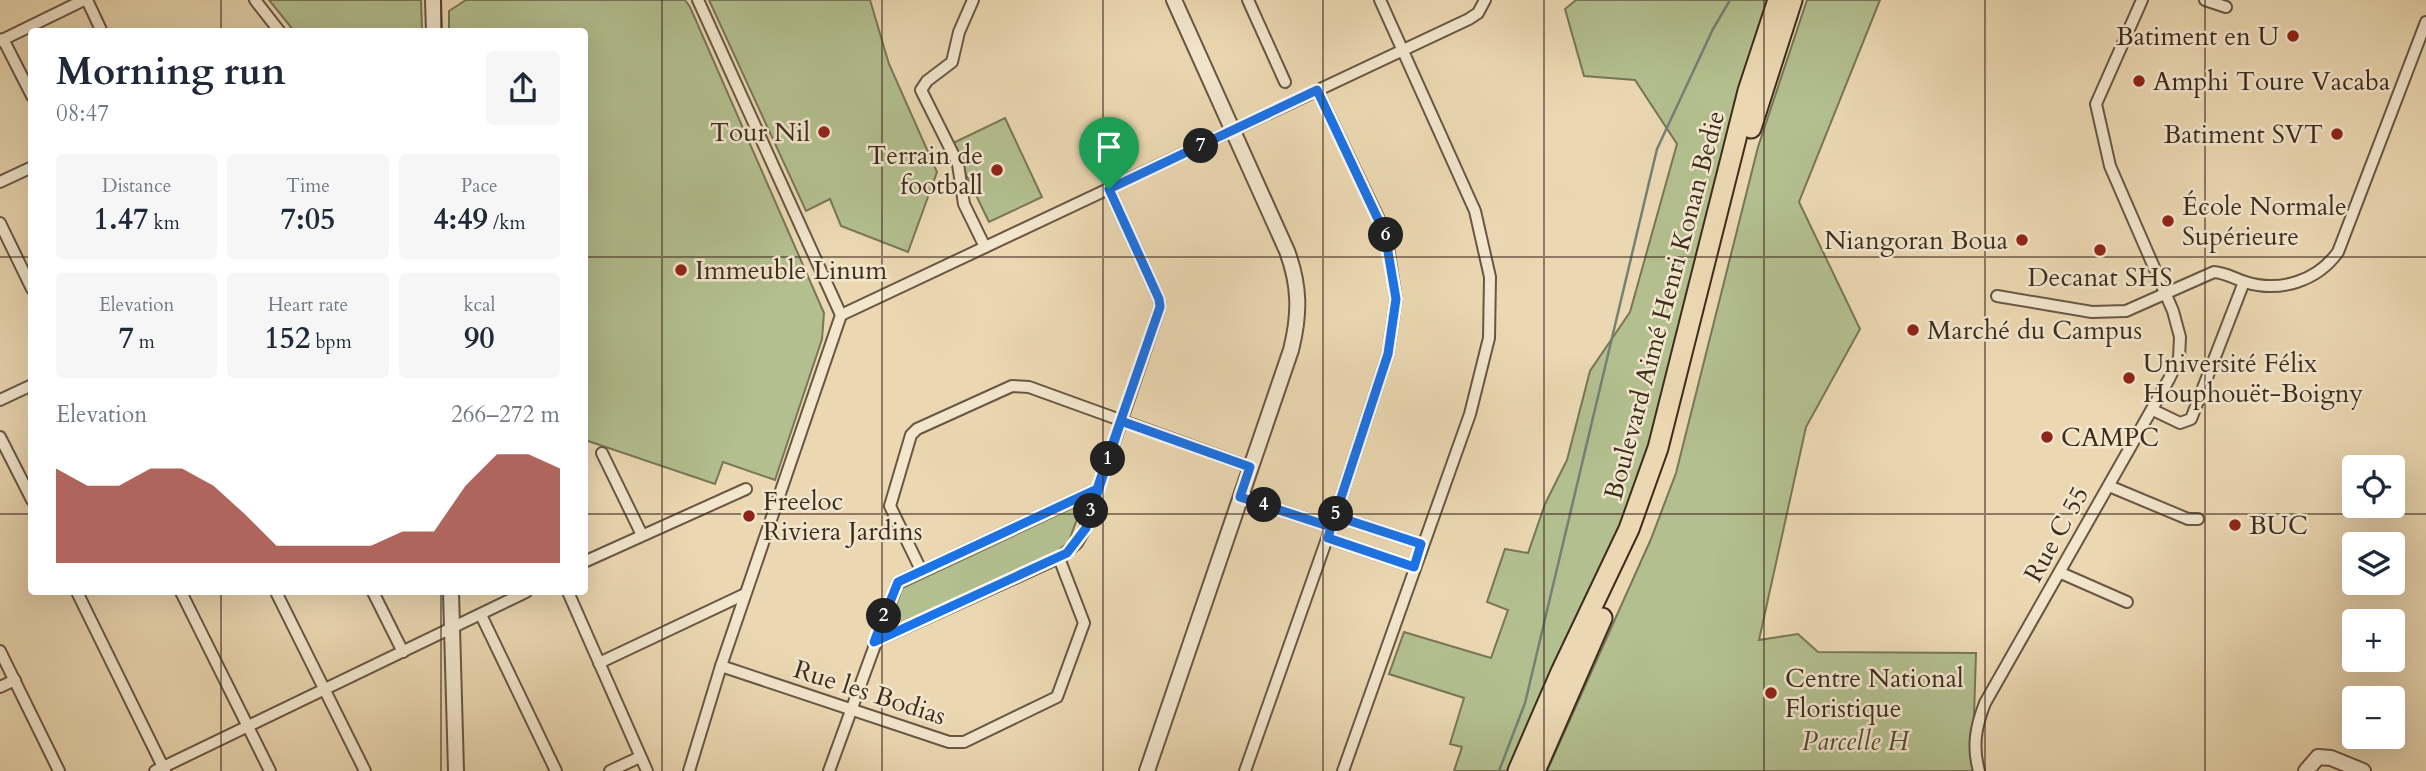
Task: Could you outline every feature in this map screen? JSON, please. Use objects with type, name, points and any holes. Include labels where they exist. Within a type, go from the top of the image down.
[{"type":"highway","points":[[1748,91],[1748,65],[1763,0]]},
{"type":"highway","name":"Boulevard Aimé Henri Konan Bedie","points":[[1518,771],[1561,672],[1629,529],[1658,448],[1748,91],[1778,0]]},
{"type":"highway","name":"Boulevard Aimé Henri Konan Bedie","points":[[1535,771],[1563,701],[1643,526],[1667,460],[1748,138],[1792,0]]},
{"type":"street","points":[[28,89],[2,40],[85,0],[100,28]]},
{"type":"street","points":[[256,0],[277,28]]},
{"type":"street","points":[[433,0],[434,28]]},
{"type":"street","points":[[689,771],[745,594],[841,315],[698,0]]},
{"type":"street","points":[[974,0],[959,32],[952,62],[927,80],[921,90],[958,164],[964,204],[985,247]]},
{"type":"street","points":[[1147,771],[1291,351],[1299,319],[1297,285],[1287,251],[1174,0]]},
{"type":"street","points":[[1248,0],[1285,82]]},
{"type":"street","points":[[1343,771],[1421,544],[1470,414],[1489,338],[1490,277],[1475,211],[1380,0]]},
{"type":"street","points":[[841,315],[1469,19],[1478,13],[1485,0]]},
{"type":"street","name":"Rue C 55","points":[[1979,771],[1975,741],[1977,724],[1986,702],[2153,410],[2179,358],[2180,337],[2110,166],[2096,104],[2142,0]]},
{"type":"street","points":[[2205,0],[2226,7]]},
{"type":"street","points":[[1997,296],[2092,312],[2126,311],[2214,272],[2225,273],[2244,282],[2282,286],[2319,274],[2338,252],[2426,22]]},
{"type":"street","points":[[1245,771],[1335,516],[1388,354],[1396,299],[1385,234],[1317,90]]},
{"type":"street","points":[[0,182],[28,169]]},
{"type":"street","points":[[874,642],[1059,558],[1077,543],[1086,528],[1160,307],[1159,299],[1109,189]]},
{"type":"street","points":[[0,223],[28,281]]},
{"type":"street","points":[[2153,410],[2180,422],[2191,419],[2244,282]]},
{"type":"street","points":[[921,570],[890,506],[911,435],[917,429],[1012,386],[1029,387],[1250,467]]},
{"type":"street","points":[[0,400],[28,387]]},
{"type":"street","points":[[0,437],[28,492]]},
{"type":"street","points":[[601,453],[642,535]]},
{"type":"street","points":[[2109,486],[2188,519],[2198,519]]},
{"type":"street","points":[[588,560],[746,489]]},
{"type":"street","points":[[828,771],[895,587],[921,570],[1097,489]]},
{"type":"street","points":[[1240,497],[1329,533],[1342,543],[1414,567]]},
{"type":"street","points":[[1335,516],[1421,544]]},
{"type":"street","points":[[1342,543],[1350,520]]},
{"type":"street","name":"Rue les Bodias","points":[[721,666],[957,743],[1052,702],[1065,680],[1084,622],[1059,558]]},
{"type":"street","points":[[2061,573],[2127,602]]},
{"type":"street","points":[[599,663],[745,594]]},
{"type":"street","points":[[78,595],[161,770],[520,595]]},
{"type":"street","points":[[183,595],[270,771]]},
{"type":"street","points":[[278,595],[365,771]]},
{"type":"street","points":[[374,595],[403,652]]},
{"type":"street","points":[[451,595],[456,771]]},
{"type":"street","points":[[569,595],[648,771]]},
{"type":"street","points":[[481,615],[556,771]]},
{"type":"street","points":[[0,651],[60,771]]},
{"type":"street","points":[[0,687],[15,680]]},
{"type":"street","points":[[610,771],[640,757]]},
{"type":"street","points":[[2306,771],[2314,760],[2324,757],[2362,771]]},
{"type":"green space","points":[[269,0],[421,0],[422,28],[292,28]]},
{"type":"green space","points":[[466,0],[685,0],[690,7],[824,313],[822,339],[775,480],[723,462],[715,484],[588,441],[588,28],[449,28],[449,11]]},
{"type":"green space","points":[[709,0],[870,0],[889,64],[937,172],[908,252],[841,226],[830,199],[806,211]]},
{"type":"green space","points":[[1576,0],[1769,0],[1650,466],[1516,771],[1454,771],[1462,747],[1450,744],[1464,698],[1389,674],[1404,632],[1491,658],[1508,610],[1487,602],[1505,549],[1528,553],[1545,504],[1567,460],[1590,371],[1630,312],[1677,144],[1635,80],[1584,76],[1565,9]]},
{"type":"green space","name":"Parcelle H","points":[[1807,0],[1880,0],[1799,202],[1860,329],[1806,427],[1759,640],[1798,634],[1818,652],[1976,653],[1973,748],[1982,771],[1547,771],[1651,539],[1676,473],[1758,147]]},
{"type":"green space","name":"Terrain de football","points":[[1005,118],[1042,197],[989,222],[951,144]]},
{"type":"green space","points":[[1083,503],[1066,549],[882,636],[898,590]]},
{"type":"waterway","points":[[1499,771],[1525,703],[1657,149],[1713,29],[1730,0]]},
{"type":"place","name":"Batiment en U","points":[[2293,36]]},
{"type":"place","name":"Amphi Toure Vacaba","points":[[2139,81]]},
{"type":"place","name":"Tour Nil","points":[[824,132]]},
{"type":"place","name":"Batiment SVT","points":[[2337,134]]},
{"type":"place","name":"Terrain de football","points":[[997,170]]},
{"type":"place","name":"École Normale Supérieure","points":[[2168,221]]},
{"type":"place","name":"Niangoran Boua","points":[[2022,240]]},
{"type":"place","name":"Decanat SHS","points":[[2100,250]]},
{"type":"place","name":"Immeuble Linum","points":[[681,270]]},
{"type":"place","name":"Marché du Campus","points":[[1913,330]]},
{"type":"place","name":"Université Félix Houphouët-Boigny","points":[[2129,378]]},
{"type":"place","name":"CAMPC","points":[[2047,437]]},
{"type":"place","name":"Freeloc Riviera Jardins","points":[[749,516]]},
{"type":"place","name":"BUC","points":[[2235,525]]},
{"type":"place","name":"Centre National Floristique","points":[[1771,693]]},
{"type":"route","points":[[1317,90],[1385,234],[1394,269],[1396,299],[1388,354],[1335,516],[1421,544],[1414,567],[1328,538],[1331,527],[1240,497],[1250,467],[1121,421],[1086,528],[1067,553],[874,642],[898,582],[1097,489],[1160,307],[1159,299],[1109,189],[1317,90]]}]
